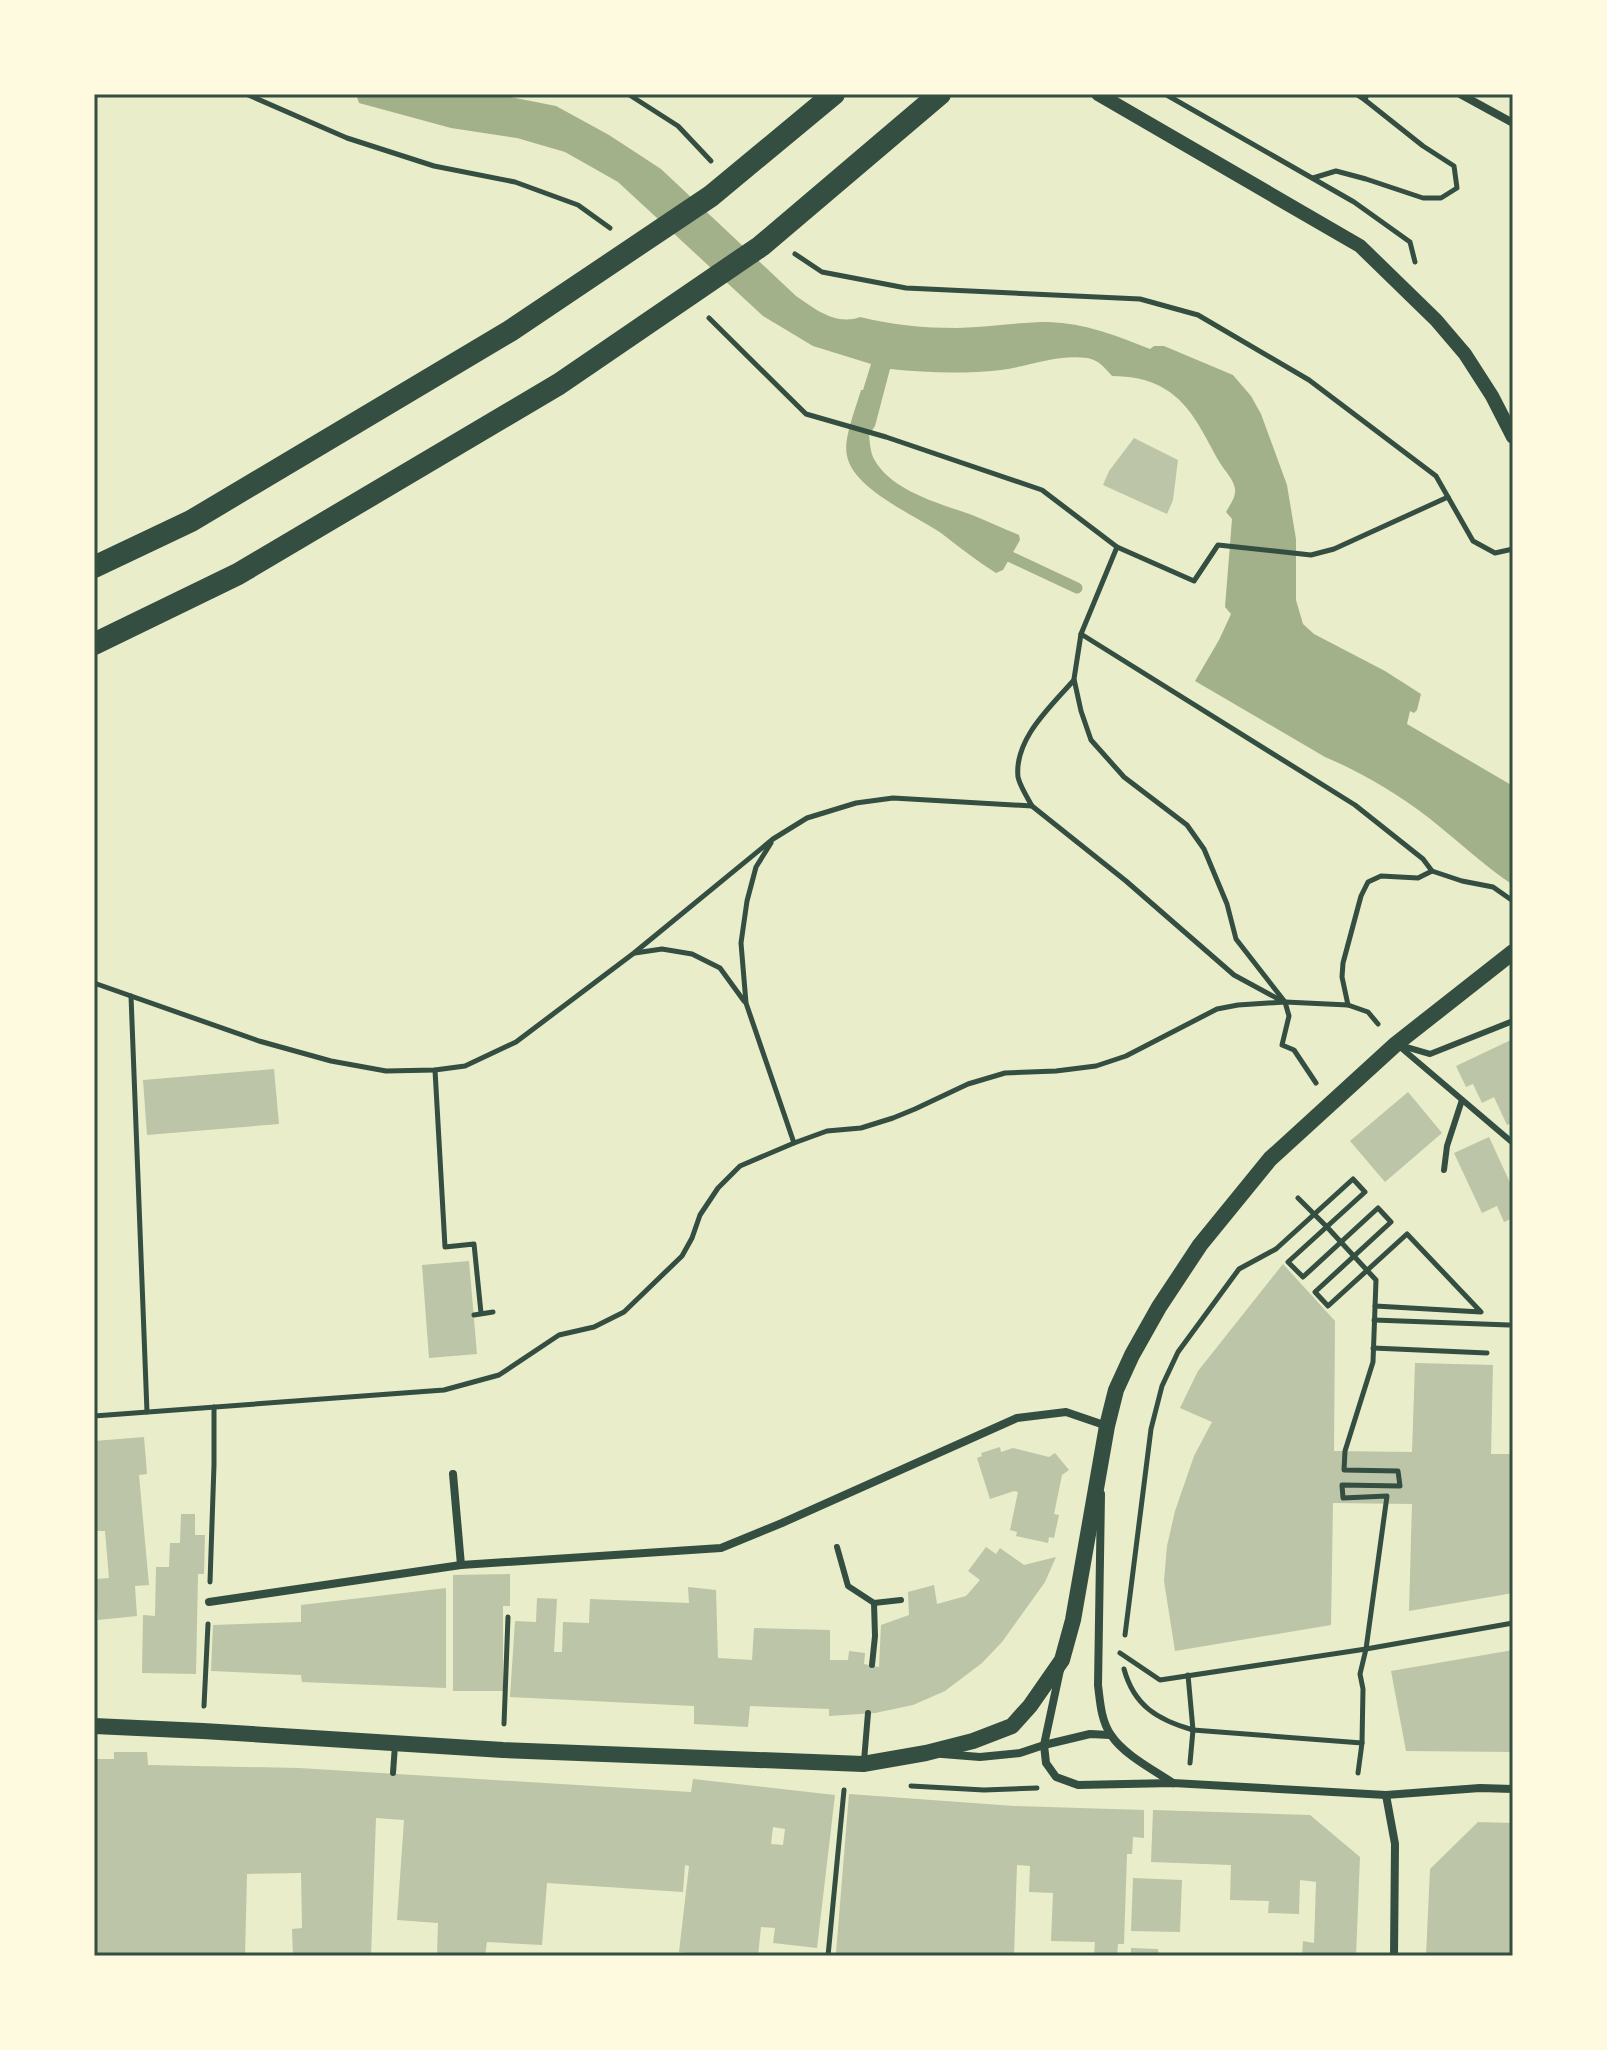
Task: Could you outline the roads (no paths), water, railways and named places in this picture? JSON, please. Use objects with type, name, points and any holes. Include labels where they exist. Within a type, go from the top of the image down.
[{"type":"highway","points":[[94,567],[191,521],[510,331],[711,196],[834,94]]},
{"type":"highway","points":[[94,644],[238,574],[559,384],[761,246],[940,94]]},
{"type":"main road","points":[[94,1726],[503,1750],[863,1764],[926,1753],[973,1741],[1012,1726],[1062,1660],[1073,1620],[1116,1390],[1159,1307],[1200,1245],[1270,1159],[1396,1044],[1513,952]]},
{"type":"street","points":[[1098,94],[1360,246],[1436,320],[1465,354],[1513,437]]},
{"type":"street","points":[[1460,94],[1513,123]]},
{"type":"street","points":[[209,1602],[461,1565],[721,1548],[1017,1418],[1066,1412],[1107,1426]]},
{"type":"street","points":[[1102,1457],[1098,1685],[1101,1710],[1110,1735],[1130,1754],[1173,1783]]},
{"type":"street","points":[[453,1474],[461,1565]]},
{"type":"street","points":[[1062,1660],[1044,1745],[1046,1763],[1056,1777],[1078,1785],[1173,1783],[1386,1795],[1480,1788],[1513,1789]]},
{"type":"street","points":[[926,1753],[980,1757],[1020,1753],[1090,1734],[1110,1735]]},
{"type":"street","points":[[1386,1795],[1395,1844],[1394,1956]]},
{"type":"lane","points":[[1396,1044],[1430,1054],[1513,1021]]},
{"type":"lane","points":[[1396,1044],[1513,1143]]},
{"type":"lane","points":[[1444,1170],[1447,1146],[1462,1100]]},
{"type":"lane","points":[[837,1547],[848,1586],[874,1603],[901,1600]]},
{"type":"lane","points":[[872,1665],[874,1603]]},
{"type":"lane","points":[[863,1764],[868,1713]]},
{"type":"lane","points":[[393,1773],[395,1743]]},
{"type":"waterway","points":[[998,551],[1077,588]]}]
